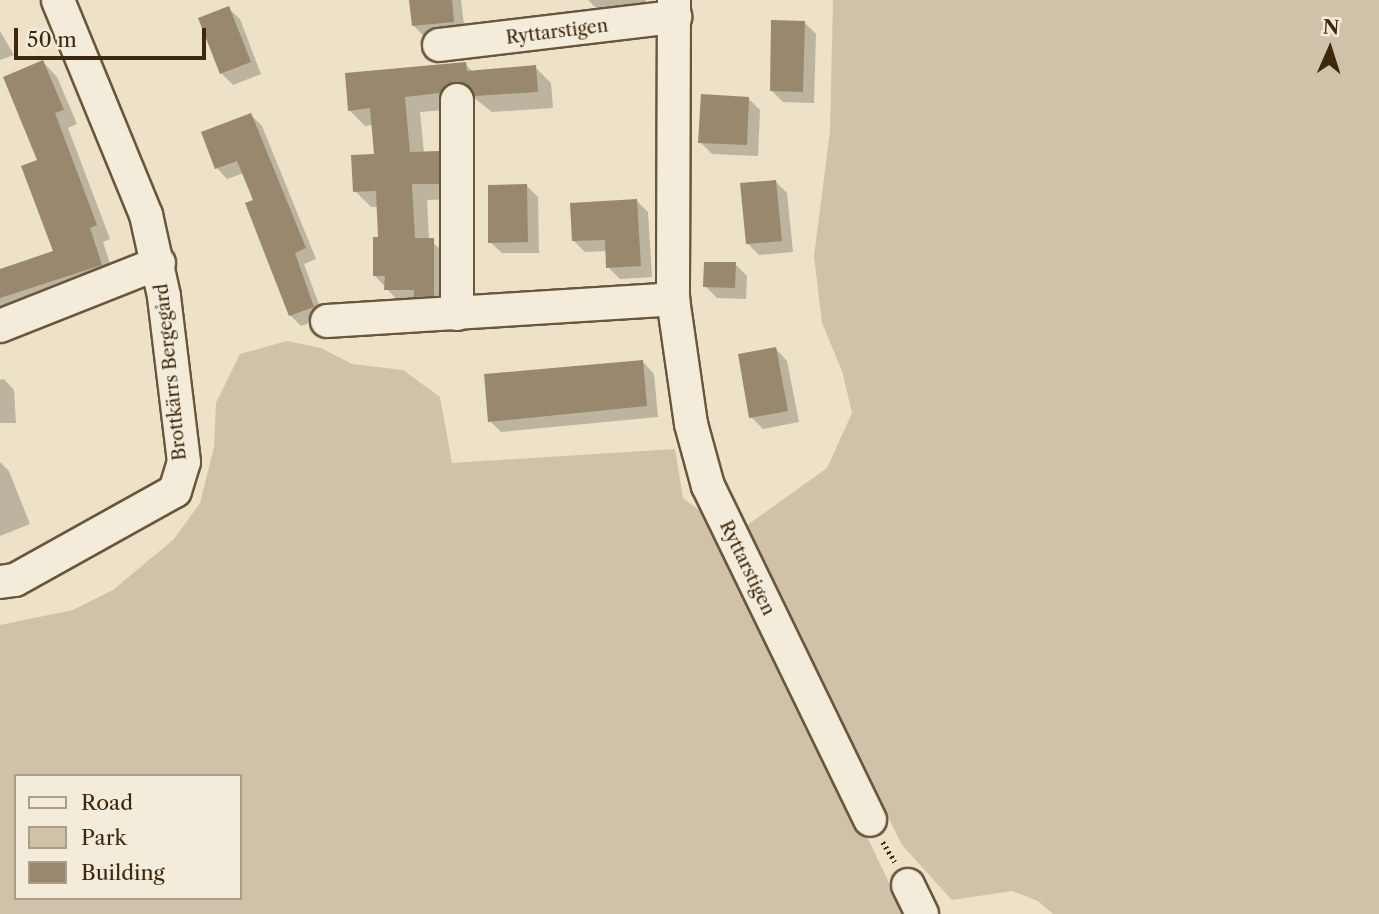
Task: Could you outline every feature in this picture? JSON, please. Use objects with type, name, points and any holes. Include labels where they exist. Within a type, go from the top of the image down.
[{"type":"street","name":"Brottkärrs Bergegård","points":[[0,582],[15,580],[175,491],[184,462],[159,263],[131,175],[58,0]]},
{"type":"street","name":"Ryttarstigen","points":[[439,45],[675,9],[673,299],[682,380],[708,486],[870,820]]},
{"type":"street","points":[[457,100],[457,314]]},
{"type":"street","name":"Brottkärrs Bergegård","points":[[0,326],[159,263]]},
{"type":"street","points":[[327,321],[673,299]]},
{"type":"street","points":[[908,885],[922,914]]},
{"type":"path","points":[[870,820],[908,885]]},
{"type":"green space","points":[[833,0],[1379,0],[1379,914],[1053,914],[1038,901],[1012,891],[952,900],[902,845],[746,526],[827,468],[852,413],[842,371],[822,323],[814,256],[830,131]]},
{"type":"green space","points":[[287,341],[321,348],[352,364],[403,370],[440,397],[452,463],[675,449],[683,498],[717,524],[904,914],[0,914],[0,625],[73,610],[113,590],[174,539],[200,503],[214,447],[216,403],[240,354]]},
{"type":"building","points":[[409,0],[452,0],[454,22],[412,26]]},
{"type":"building","points":[[229,6],[251,62],[220,74],[198,18]]},
{"type":"building","points":[[771,20],[805,21],[803,92],[770,91]]},
{"type":"building","points":[[43,60],[64,110],[55,113],[97,225],[90,228],[102,265],[0,298],[0,269],[53,251],[21,166],[37,160],[3,77]]},
{"type":"building","points":[[466,62],[467,71],[536,65],[538,92],[475,96],[467,85],[456,82],[440,93],[405,97],[410,152],[439,151],[439,184],[412,184],[415,238],[434,238],[434,296],[414,297],[414,290],[384,290],[385,276],[373,276],[373,237],[378,237],[376,191],[353,192],[351,155],[374,154],[370,108],[348,111],[345,73]]},
{"type":"building","points":[[701,94],[749,97],[747,145],[698,143]]},
{"type":"building","points":[[251,113],[306,248],[295,253],[314,307],[289,316],[245,203],[253,200],[237,161],[215,169],[201,132]]},
{"type":"building","points":[[776,180],[782,241],[746,244],[740,183]]},
{"type":"building","points":[[527,184],[528,242],[488,243],[488,185]]},
{"type":"building","points":[[637,199],[641,266],[606,268],[605,240],[572,241],[570,203]]},
{"type":"building","points":[[704,262],[736,262],[735,288],[703,287]]},
{"type":"building","points":[[776,347],[788,411],[749,418],[738,354]]},
{"type":"building","points":[[643,360],[647,406],[488,422],[484,374]]}]
